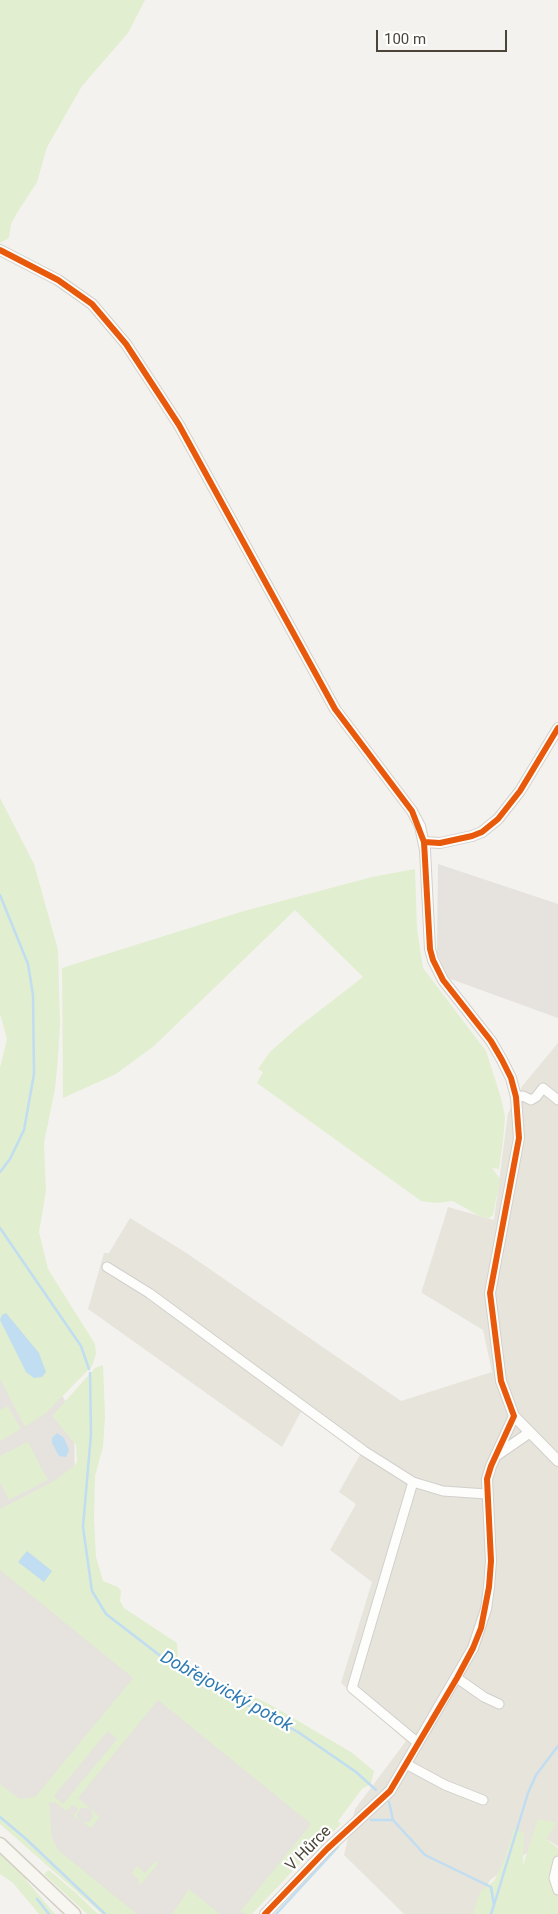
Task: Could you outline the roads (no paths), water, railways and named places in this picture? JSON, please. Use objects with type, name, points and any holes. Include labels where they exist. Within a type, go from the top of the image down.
[{"type":"main road","points":[[0,1844],[74,1914]]},
{"type":"street","points":[[0,250],[58,280],[92,304],[126,344],[179,425],[335,709],[412,810],[424,842],[430,949],[437,970],[490,1041],[511,1078],[516,1097],[519,1138],[490,1293],[501,1381],[514,1416],[558,1461]]},
{"type":"street","points":[[424,842],[440,843],[482,832],[515,799],[558,728]]},
{"type":"street","points":[[516,1097],[523,1096],[531,1100],[544,1088],[558,1100]]},
{"type":"street","points":[[107,1267],[149,1293],[364,1451],[413,1482],[443,1491],[487,1494]]},
{"type":"street","name":"V Hůrce","points":[[265,1914],[327,1849],[390,1791],[473,1648],[481,1628],[489,1587],[491,1561],[487,1479],[514,1416]]},
{"type":"street","points":[[496,1456],[529,1433]]},
{"type":"street","points":[[413,1482],[352,1688],[418,1743]]},
{"type":"street","points":[[457,1678],[484,1697],[500,1704]]},
{"type":"street","points":[[406,1764],[445,1785],[483,1800]]},
{"type":"street","points":[[558,1861],[554,1878],[558,1890]]},
{"type":"water","points":[[6,1313],[39,1353],[46,1372],[42,1377],[34,1378],[26,1372],[0,1320],[2,1315]]},
{"type":"water","points":[[57,1433],[64,1438],[69,1450],[66,1457],[59,1456],[52,1443],[52,1438]]},
{"type":"water","points":[[27,1551],[52,1571],[44,1582],[18,1562]]},
{"type":"waterway","name":"Dobřejovický potok","points":[[0,895],[28,964],[33,995],[34,1074],[24,1130],[10,1159],[0,1172]]},
{"type":"waterway","name":"Dobřejovický potok","points":[[0,1228],[81,1346],[89,1369]]},
{"type":"waterway","name":"Dobřejovický potok","points":[[90,1373],[91,1434],[83,1527],[92,1591],[106,1614],[171,1664],[298,1732],[356,1772],[376,1790]]},
{"type":"waterway","points":[[494,1905],[528,1793],[536,1775],[558,1746]]},
{"type":"waterway","name":"Dobřejovický potok","points":[[389,1802],[393,1820],[425,1855],[491,1887],[494,1905],[491,1914]]},
{"type":"waterway","points":[[0,1817],[25,1838],[105,1914]]},
{"type":"waterway","points":[[371,1820],[392,1820]]},
{"type":"waterway","points":[[276,1914],[338,1847]]},
{"type":"waterway","points":[[37,1899],[49,1914]]}]
